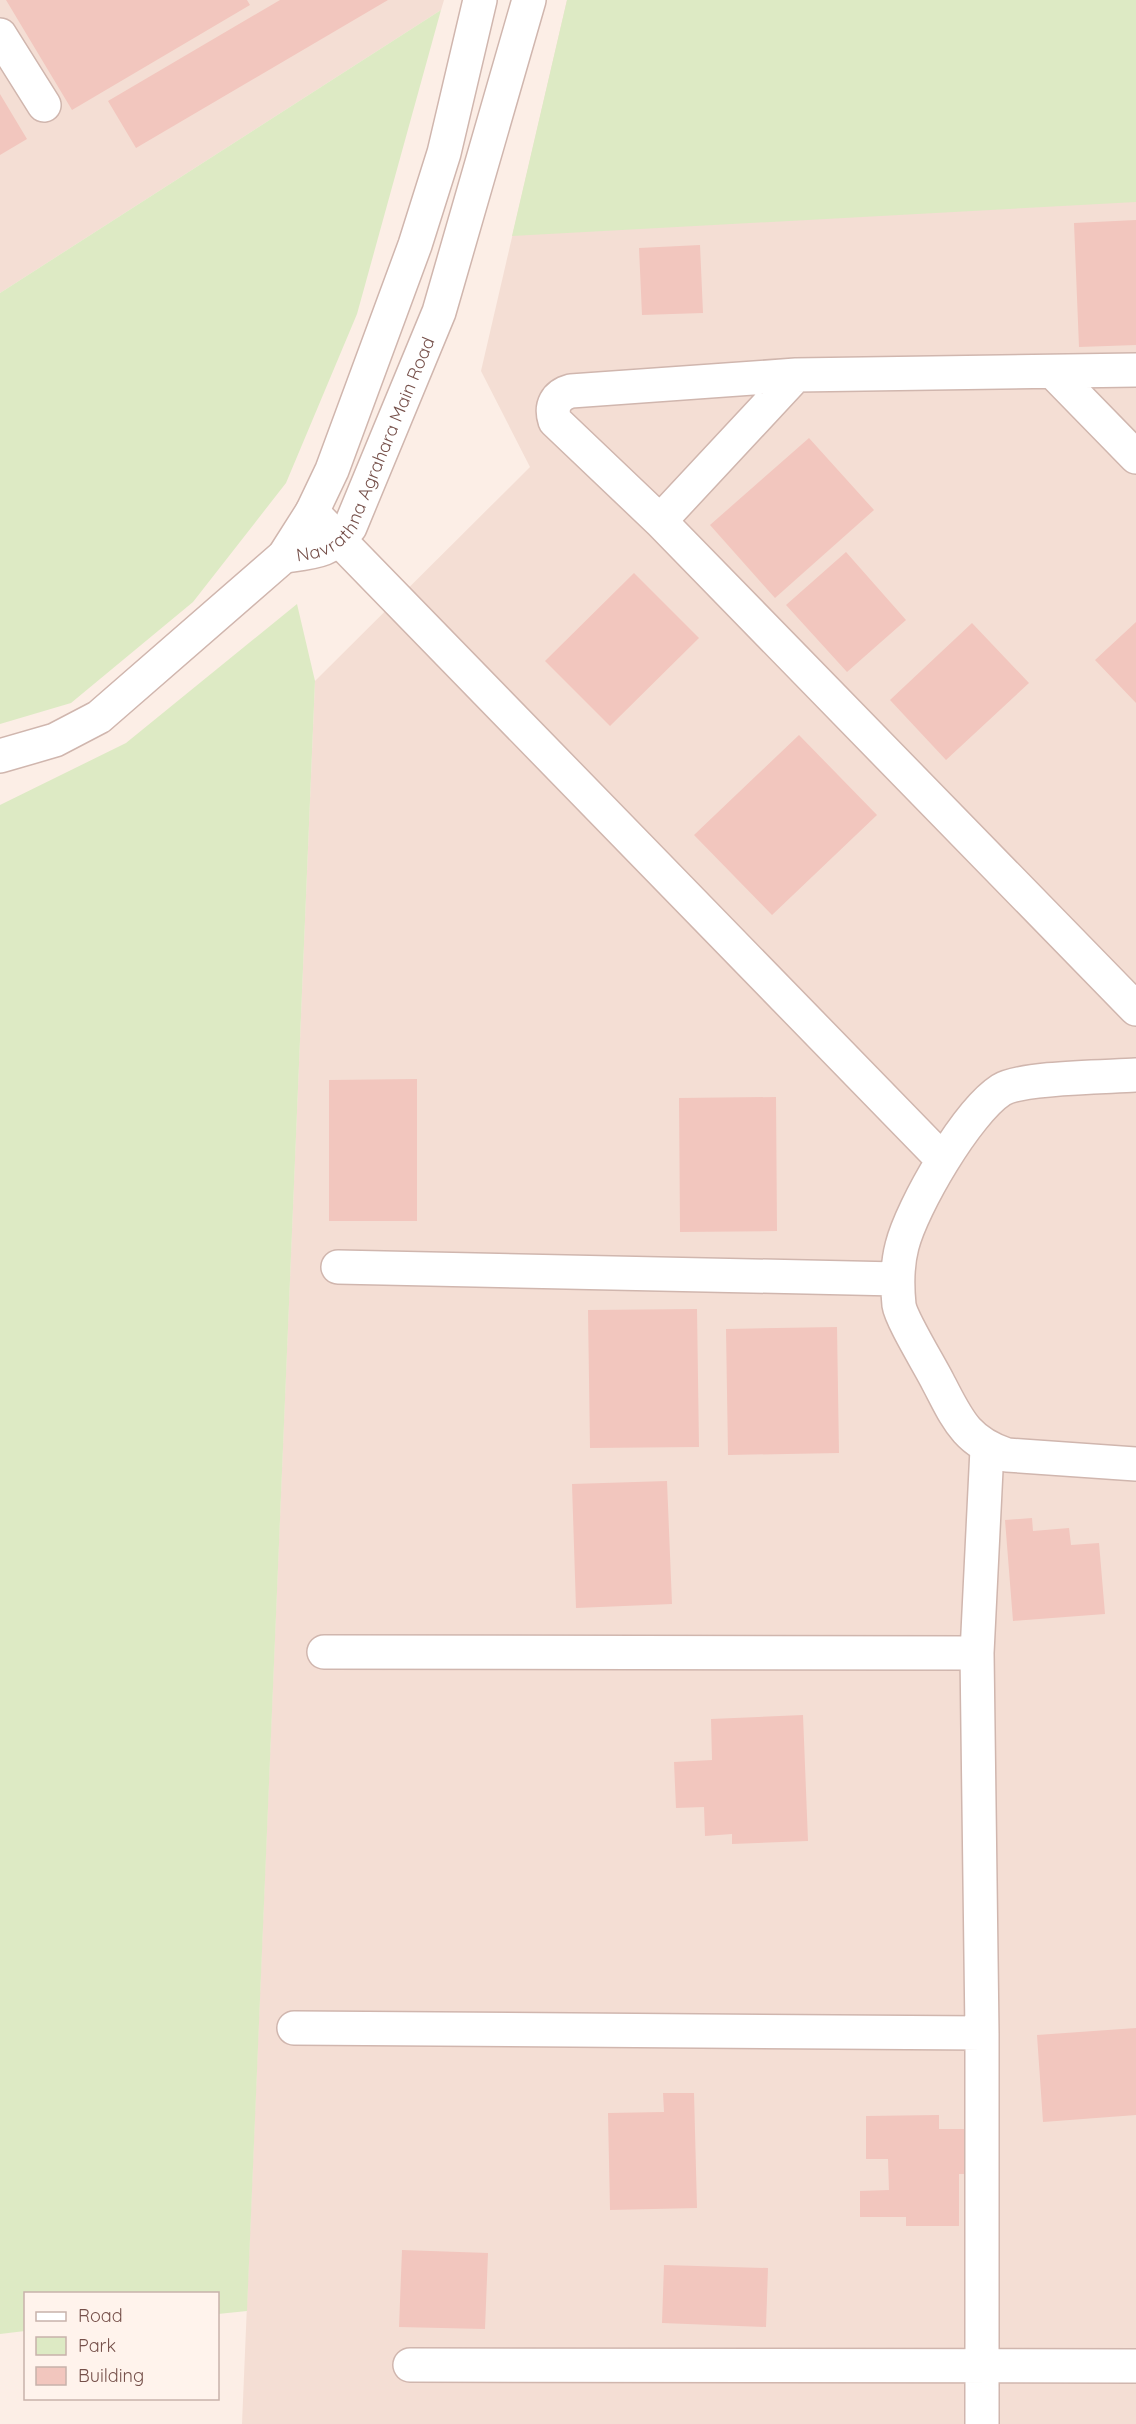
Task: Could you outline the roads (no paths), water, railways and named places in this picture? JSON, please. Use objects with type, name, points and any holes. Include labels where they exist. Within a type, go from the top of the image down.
[{"type":"street","name":"Navrathna Agrahara Main Road","points":[[284,556],[312,512],[332,471],[415,245],[444,153],[480,0]]},
{"type":"street","name":"Navrathna Agrahara Main Road","points":[[284,556],[315,552],[338,542],[350,527],[439,312],[529,0]]},
{"type":"street","points":[[0,35],[44,105]]},
{"type":"street","points":[[1136,370],[796,375],[571,391],[558,397],[552,413],[555,420],[660,521],[1136,1009]]},
{"type":"street","points":[[1053,372],[1136,457]]},
{"type":"street","points":[[660,521],[796,375]]},
{"type":"street","points":[[312,512],[338,542],[943,1160]]},
{"type":"street","points":[[0,756],[55,740],[99,717],[284,556]]},
{"type":"street","points":[[1136,1075],[1025,1083],[1002,1089],[984,1104],[943,1160],[915,1212],[902,1246],[897,1279],[900,1308],[959,1422],[987,1449],[1007,1455],[1136,1464]]},
{"type":"street","points":[[338,1267],[897,1279]]},
{"type":"street","points":[[982,2424],[982,2033],[976,1653],[987,1449]]},
{"type":"street","points":[[324,1652],[976,1653]]},
{"type":"street","points":[[294,2028],[982,2033]]},
{"type":"street","points":[[410,2365],[1136,2366]]}]
